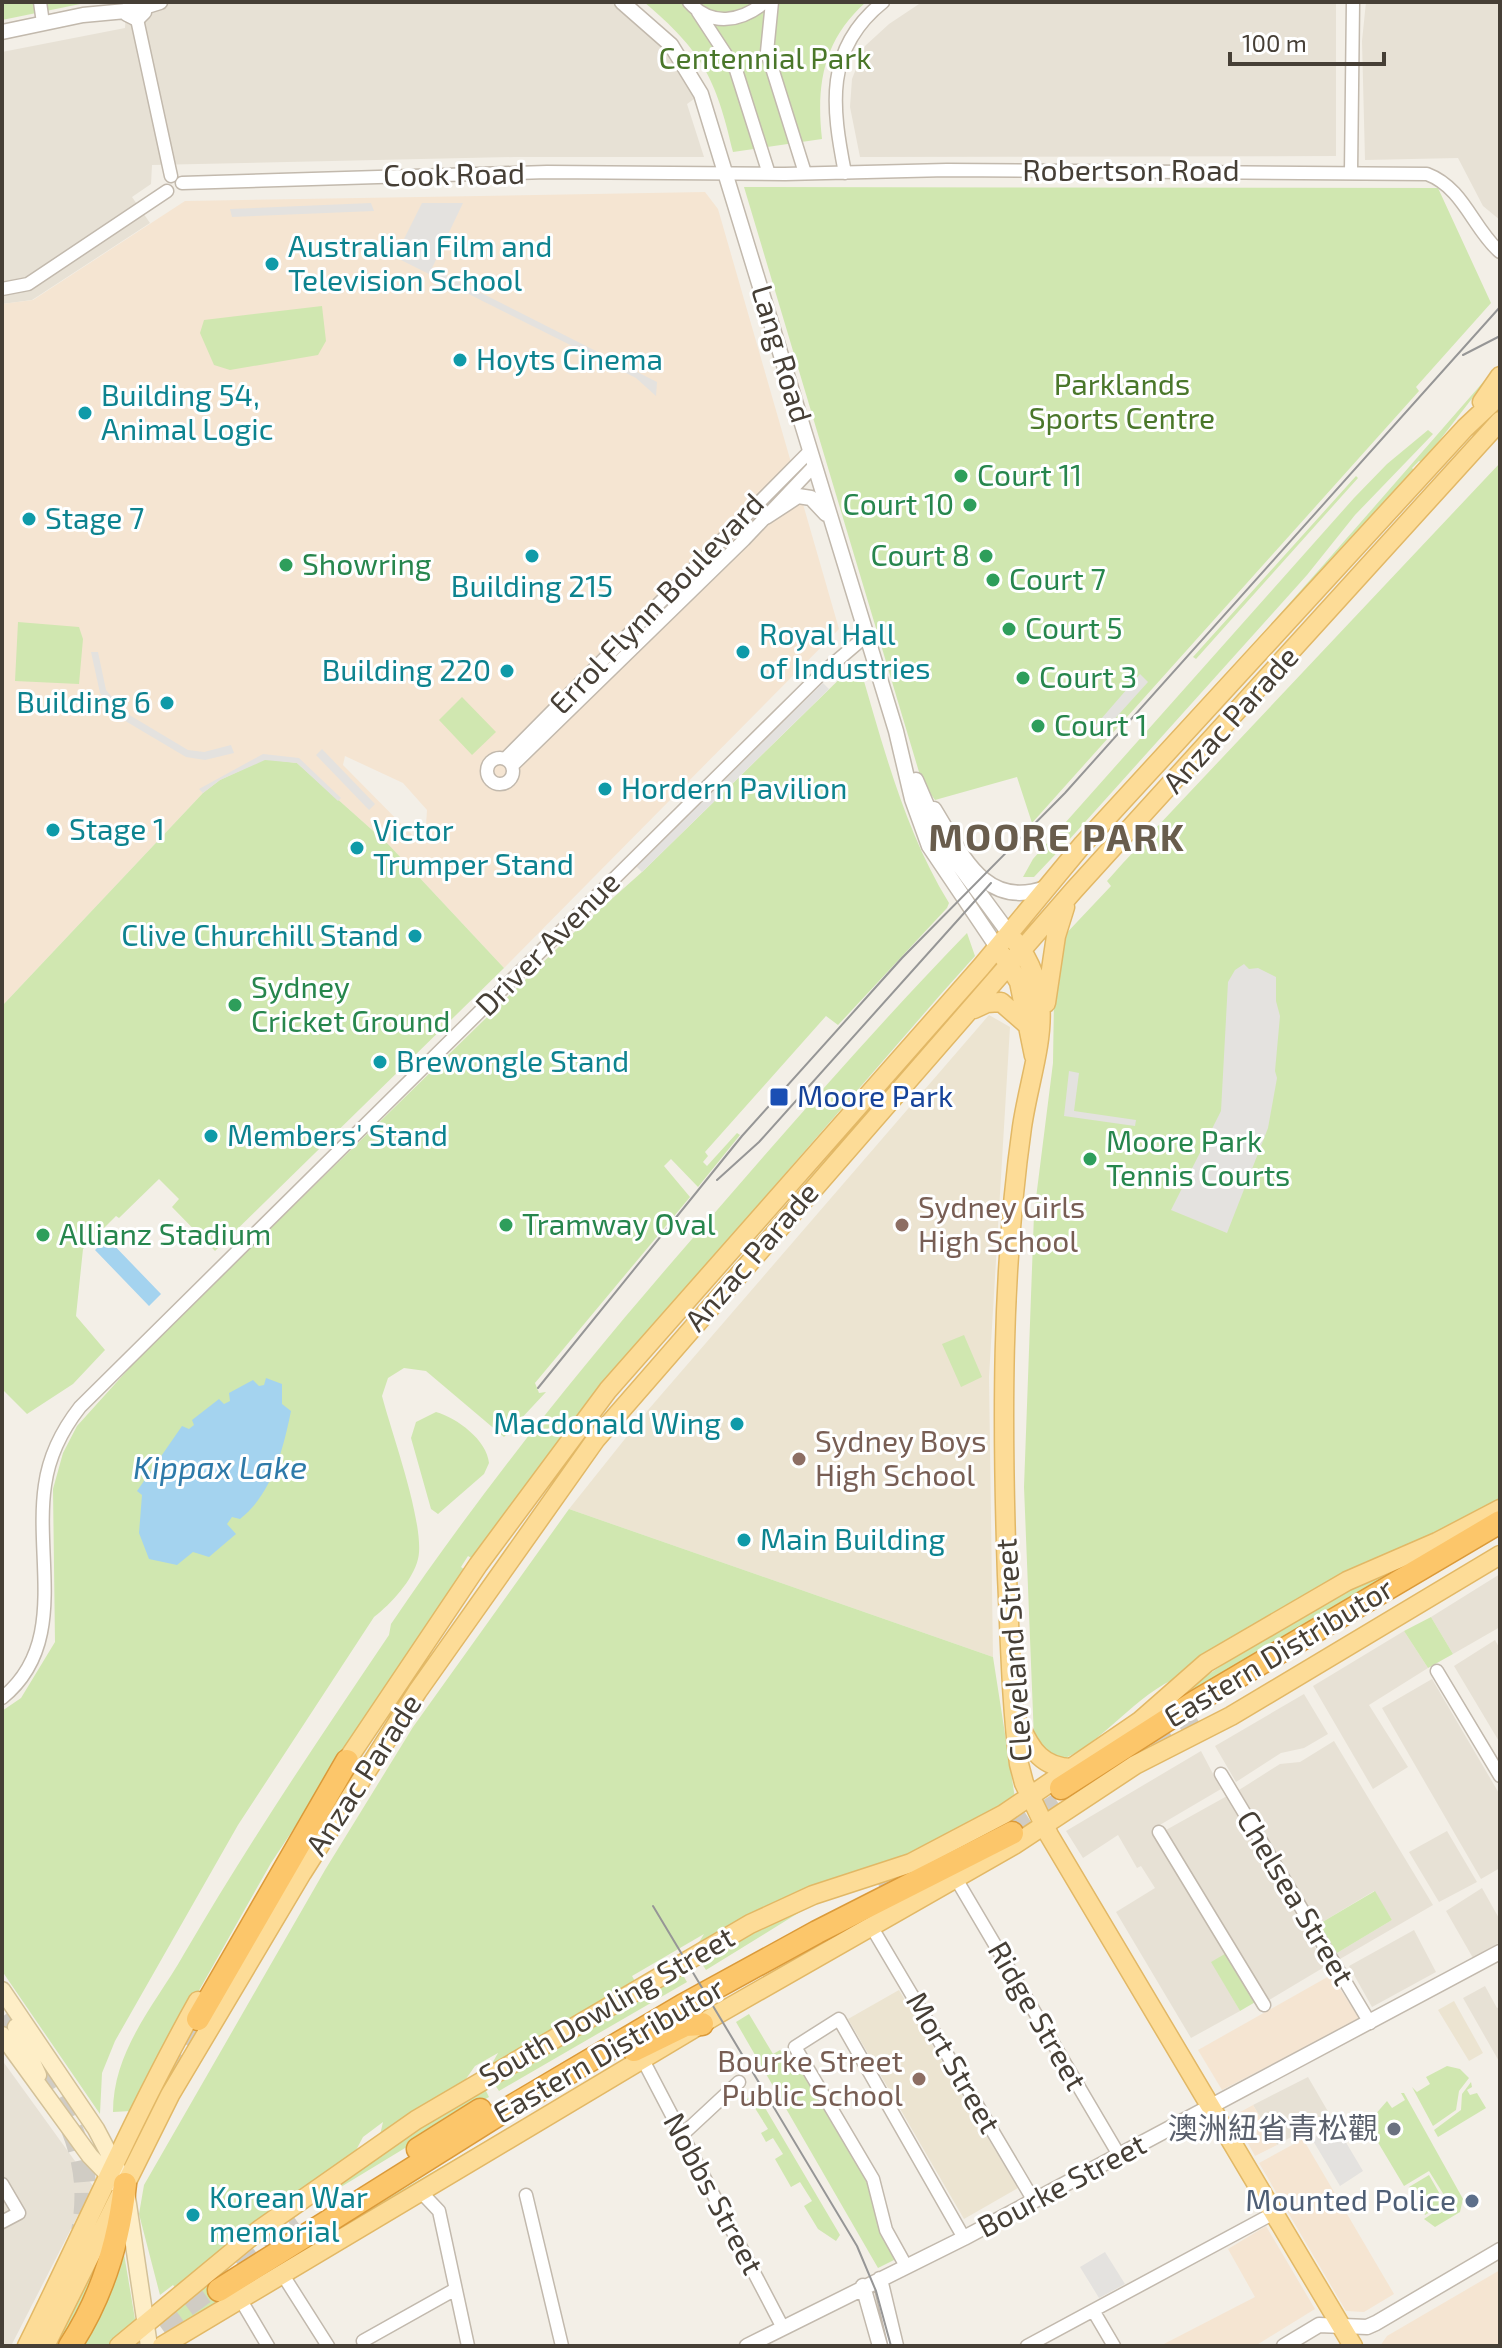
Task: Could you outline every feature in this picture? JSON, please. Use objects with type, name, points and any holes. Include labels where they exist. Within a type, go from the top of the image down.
[{"type":"highway","name":"Eastern Distributor","points":[[1066,1778],[1500,1522]]},
{"type":"highway","name":"Eastern Distributor","points":[[1196,1717],[1500,1536]]},
{"type":"highway","points":[[198,2019],[347,1761]]},
{"type":"highway","name":"Eastern Distributor","points":[[229,2293],[460,2141],[682,2006],[817,1932],[1012,1833]]},
{"type":"highway","name":"Eastern Distributor","points":[[299,2224],[515,2088],[803,1924],[879,1886]]},
{"type":"highway","points":[[460,2141],[507,2122],[685,2025],[702,2024]]},
{"type":"highway","points":[[70,2346],[88,2318],[120,2226],[117,2175]]},
{"type":"main road","name":"Anzac Parade","points":[[1465,428],[1500,376]]},
{"type":"main road","name":"Anzac Parade","points":[[117,2175],[149,2090],[234,1937],[288,1848],[478,1565],[608,1390],[1003,940],[1045,888],[1465,428],[1500,395]]},
{"type":"main road","name":"Anzac Parade","points":[[117,2175],[170,2095],[371,1763],[510,1556],[596,1439],[1074,890],[1500,421]]},
{"type":"main road","points":[[967,1014],[987,1003],[1001,1002],[1035,1022],[1058,922],[1074,890]]},
{"type":"main road","name":"Cleveland Street","points":[[1003,940],[1038,988],[1034,1059],[1018,1169],[1005,1395],[1005,1533],[1019,1764],[1043,1824],[1353,2346]]},
{"type":"main road","name":"South Dowling Street","points":[[119,2346],[259,2230],[427,2113],[750,1924],[813,1895],[911,1863],[1066,1778],[1140,1721],[1206,1663],[1357,1576],[1437,1542],[1500,1509]]},
{"type":"main road","name":"South Dowling Street","points":[[162,2346],[229,2293],[281,2272],[955,1877],[1146,1759],[1231,1716],[1500,1555]]},
{"type":"main road","points":[[1017,1718],[1028,1742],[1042,1760],[1066,1778]]},
{"type":"main road","points":[[2,1990],[117,2175],[139,2276],[149,2346]]},
{"type":"main road","points":[[2,2004],[28,2049],[45,2095]]},
{"type":"main road","points":[[2,2035],[45,2095],[117,2175]]},
{"type":"main road","points":[[27,2346],[117,2175]]},
{"type":"main road","points":[[45,2346],[117,2175]]},
{"type":"main road","points":[[139,2276],[159,2301],[178,2300]]},
{"type":"street","points":[[40,2],[43,23]]},
{"type":"street","points":[[2,32],[160,2]]},
{"type":"street","name":"Lang Road","points":[[622,2],[660,33],[694,79],[867,635],[896,731],[912,799],[929,846],[1003,940]]},
{"type":"street","points":[[694,7],[716,19],[738,18],[765,2]]},
{"type":"street","points":[[772,2],[767,52],[805,173]]},
{"type":"street","points":[[845,173],[835,115],[838,73],[845,45],[883,2]]},
{"type":"street","points":[[1351,172],[1353,2]]},
{"type":"street","points":[[694,7],[736,70],[769,174]]},
{"type":"street","points":[[2,289],[28,284],[167,191],[165,184],[177,179],[136,8]]},
{"type":"street","name":"Robertson Road","points":[[726,174],[947,170],[1427,174],[1443,180],[1499,252]]},
{"type":"street","name":"Cook Road","points":[[177,179],[547,172],[726,174]]},
{"type":"street","name":"Errol Flynn Boulevard","points":[[812,458],[766,517],[509,762],[812,458]]},
{"type":"street","points":[[766,517],[795,497],[806,496],[815,501],[831,520]]},
{"type":"street","name":"Driver Avenue","points":[[2,1698],[30,1668],[43,1633],[44,1488],[58,1442],[80,1407],[819,676],[867,635]]},
{"type":"street","name":"Lang Road","points":[[896,731],[944,845],[1003,940]]},
{"type":"street","points":[[916,782],[989,885],[1012,895],[1045,888]]},
{"type":"street","points":[[1437,1671],[1500,1776]]},
{"type":"street","name":"Chelsea Street","points":[[1221,1774],[1370,2023]]},
{"type":"street","points":[[1159,1832],[1264,2005]]},
{"type":"street","name":"Ridge Street","points":[[955,1877],[1119,2155]]},
{"type":"street","name":"Mort Street","points":[[871,1926],[1034,2201]]},
{"type":"street","name":"Bourke Street","points":[[747,2346],[964,2238],[1500,1952]]},
{"type":"street","points":[[906,2266],[886,2230],[873,2179],[795,2047],[839,2019],[964,2238]]},
{"type":"street","name":"Nobbs Street","points":[[643,2060],[783,2328]]},
{"type":"street","points":[[683,2134],[739,2082]]},
{"type":"street","points":[[2,2184],[19,2213],[2,2222]]},
{"type":"street","points":[[420,2191],[439,2211],[468,2346]]},
{"type":"street","points":[[526,2195],[562,2346]]},
{"type":"street","points":[[1027,2346],[1274,2213]]},
{"type":"street","points":[[1284,2346],[1319,2325],[1367,2327],[1376,2323],[1500,2250]]},
{"type":"street","points":[[281,2272],[328,2346]]},
{"type":"street","points":[[880,2279],[896,2346]]},
{"type":"street","points":[[863,2286],[880,2346]]},
{"type":"street","points":[[363,2341],[454,2290]]},
{"type":"street","points":[[229,2293],[268,2346]]},
{"type":"street","points":[[1094,2312],[1114,2346]]},
{"type":"shaded area","points":[[160,2],[622,2],[646,19],[701,94],[687,104],[704,157],[514,157],[152,165],[151,184],[132,197],[150,223],[32,300],[2,304],[2,52],[125,28],[126,11]]},
{"type":"shaded area","points":[[922,2],[1336,2],[1336,156],[860,157],[850,107],[852,79],[865,46],[889,24]]},
{"type":"shaded area","points":[[1366,2],[1500,4],[1500,220],[1483,206],[1458,158],[1365,160],[1362,41]]},
{"type":"shaded area","points":[[705,192],[718,209],[839,629],[504,968],[389,845],[297,763],[265,760],[203,793],[2,1006],[2,304],[33,300],[185,201]],"holes":[[[345,756],[403,783],[427,810],[425,840],[417,840],[343,765]]]},
{"type":"shaded area","points":[[371,203],[374,211],[232,217],[230,209]]},
{"type":"shaded area","points":[[422,203],[463,203],[432,268],[657,382],[656,396],[636,378],[399,259],[398,251]]},
{"type":"shaded area","points":[[91,652],[98,652],[106,690],[126,713],[188,750],[204,752],[231,745],[234,753],[205,760],[186,757],[122,719],[100,693]]},
{"type":"shaded area","points":[[1140,674],[1148,682],[1102,733],[1095,726]]},
{"type":"shaded area","points":[[823,683],[829,689],[642,872],[636,866]]},
{"type":"shaded area","points":[[322,749],[375,804],[369,810],[316,755]]},
{"type":"shaded area","points":[[263,754],[299,758],[341,798],[338,801],[297,763],[265,760],[220,780],[203,793],[199,789]]},
{"type":"shaded area","points":[[1244,964],[1249,969],[1258,968],[1276,977],[1276,1001],[1280,1016],[1277,1078],[1268,1128],[1227,1233],[1171,1210],[1221,1111],[1228,982],[1235,970]]},
{"type":"shaded area","name":"Sydney Boys High School","points":[[989,1015],[1010,1027],[989,1377],[993,1657],[569,1509],[648,1410]]},
{"type":"shaded area","points":[[1069,1071],[1079,1073],[1074,1111],[1136,1120],[1135,1126],[1064,1116]]},
{"type":"shaded area","points":[[1500,1574],[1500,1627],[1453,1654],[1431,1617]]},
{"type":"shaded area","points":[[1404,1631],[1428,1668],[1369,1705],[1408,1767],[1373,1789],[1313,1686]]},
{"type":"shaded area","points":[[1495,1640],[1500,1649],[1500,1743],[1454,1666]]},
{"type":"shaded area","points":[[1432,1679],[1500,1795],[1500,1868],[1481,1879],[1382,1708]]},
{"type":"shaded area","points":[[1304,1694],[1328,1734],[1304,1748],[1281,1753],[1236,1782],[1215,1746]]},
{"type":"shaded area","points":[[1334,1741],[1433,1905],[1340,1959],[1337,1953],[1392,1920],[1374,1891],[1319,1924],[1239,1790],[1280,1764],[1300,1762]]},
{"type":"shaded area","points":[[1201,1751],[1221,1789],[1153,1829],[1228,1952],[1212,1962],[1240,2011],[1191,2038],[1116,1912],[1155,1888],[1141,1866],[1137,1868],[1118,1835],[1083,1858],[1066,1831]]},
{"type":"shaded area","points":[[1227,1796],[1326,1966],[1269,2000],[1166,1830]]},
{"type":"shaded area","points":[[1447,1831],[1477,1882],[1439,1902],[1409,1852]]},
{"type":"shaded area","points":[[1482,1888],[1500,1920],[1500,1942],[1473,1958],[1446,1911]]},
{"type":"shaded area","points":[[1414,1930],[1436,1972],[1372,2007],[1349,1966]]},
{"type":"shaded area","points":[[1331,1975],[1360,2019],[1222,2090],[1198,2050]]},
{"type":"shaded area","points":[[1485,1986],[1497,2008],[1500,2007],[1500,2063],[1463,1998]]},
{"type":"shaded area","name":"Bourke Street Public School","points":[[899,1990],[1018,2188],[964,2219],[848,2019]]},
{"type":"shaded area","points":[[1454,2001],[1483,2053],[1469,2061],[1438,2010]]},
{"type":"shaded area","points":[[2,2060],[93,2186],[11,2346],[2,2346]]},
{"type":"shaded area","points":[[1308,2077],[1330,2115],[1277,2145],[1253,2105]]},
{"type":"shaded area","points":[[1253,2105],[1277,2145],[1255,2156],[1233,2116]]},
{"type":"shaded area","points":[[1335,2124],[1363,2171],[1340,2186],[1312,2139]]},
{"type":"shaded area","points":[[1303,2139],[1394,2294],[1364,2312],[1346,2311],[1259,2163]]},
{"type":"shaded area","points":[[1266,2226],[1315,2309],[1255,2346],[1160,2346],[1255,2297],[1228,2249]]},
{"type":"shaded area","points":[[1105,2252],[1125,2284],[1099,2298],[1080,2267]]},
{"type":"shaded area","points":[[1500,2270],[1500,2346],[1380,2346],[1387,2336]]},
{"type":"green space","points":[[2,2],[90,2],[2,20]]},
{"type":"green space","name":"Centennial Park","points":[[644,2],[866,2],[840,32],[826,64],[820,100],[822,139],[733,152],[720,104],[704,68],[680,36]]},
{"type":"green space","name":"Parklands Sports Centre","points":[[744,187],[1438,188],[1491,303],[1416,387],[1419,391],[1032,823],[1017,777],[935,800],[922,782]]},
{"type":"green space","points":[[322,306],[326,341],[318,355],[230,370],[214,365],[200,333],[204,320]]},
{"type":"green space","points":[[1498,365],[1422,463],[1419,461],[1412,468],[1415,471],[1061,858],[1063,852],[1229,671]]},
{"type":"green space","points":[[1428,430],[1433,434],[1355,515],[1307,575],[1068,841],[1034,877],[1023,877],[1033,859],[1354,498],[1387,464]]},
{"type":"green space","points":[[1500,463],[1500,1501],[1434,1537],[1365,1562],[1164,1684],[1091,1743],[1059,1761],[1034,1739],[1024,1487],[1034,1214],[1053,1063],[1054,998],[1043,958],[1111,886],[1107,881],[1123,863]]},
{"type":"green space","points":[[1356,476],[1358,478],[1196,659],[1193,657]]},
{"type":"green space","points":[[18,622],[79,627],[83,639],[79,684],[15,681]]},
{"type":"green space","points":[[858,661],[896,785],[919,845],[949,903],[947,908],[838,1025],[826,1016],[705,1152],[708,1156],[703,1162],[707,1166],[737,1133],[740,1135],[698,1187],[671,1159],[664,1166],[690,1197],[535,1383],[539,1393],[546,1392],[504,1437],[426,1371],[404,1368],[388,1378],[382,1396],[417,1525],[419,1544],[415,1567],[400,1591],[374,1617],[238,1825],[115,2041],[102,2073],[100,2114],[2,1971],[2,1711],[21,1698],[55,1642],[53,1489],[63,1453],[77,1426],[142,1354],[569,937],[642,872]]},
{"type":"green space","points":[[462,697],[496,732],[472,755],[439,720]]},
{"type":"green space","name":"Sydney Cricket Ground","points":[[265,759],[297,763],[389,845],[504,968],[215,1251],[172,1207],[179,1199],[159,1179],[119,1218],[116,1216],[83,1249],[76,1316],[105,1350],[73,1384],[27,1414],[2,1389],[2,1006],[203,793],[220,780]]},
{"type":"green space","points":[[967,933],[975,956],[599,1388],[473,1559],[468,1556],[461,1567],[465,1570],[271,1863],[131,2111],[113,2112],[120,2068],[138,2029],[258,1832],[389,1635],[391,1624],[426,1573],[536,1427],[652,1285],[828,1084]]},
{"type":"green space","points":[[964,1335],[982,1377],[961,1387],[942,1344]]},
{"type":"green space","points":[[436,1412],[470,1431],[483,1446],[489,1463],[484,1474],[438,1514],[431,1509],[411,1438],[416,1422]]},
{"type":"green space","points":[[569,1509],[993,1657],[1015,1798],[899,1860],[763,1907],[696,1947],[704,1934],[632,1976],[636,1983],[489,2069],[498,2053],[475,2066],[461,2086],[380,2135],[383,2122],[363,2137],[354,2154],[178,2291],[173,2285],[160,2295],[139,2214],[144,2185],[325,1870],[413,1727]]},
{"type":"green space","points":[[1432,1553],[1181,1703],[1177,1698],[1236,1656],[1300,1617]]},
{"type":"green space","points":[[1431,1617],[1453,1654],[1428,1668],[1404,1631]]},
{"type":"green space","points":[[1375,1891],[1392,1920],[1337,1953],[1319,1924]]},
{"type":"green space","points":[[816,1902],[706,1970],[702,1964],[736,1940]]},
{"type":"green space","points":[[1228,1952],[1257,2001],[1240,2011],[1211,1962]]},
{"type":"green space","points":[[681,1972],[687,1982],[499,2091],[493,2082]]},
{"type":"green space","points":[[749,2014],[773,2054],[780,2050],[800,2070],[835,2119],[863,2175],[896,2259],[878,2268],[736,2022]]},
{"type":"green space","points":[[1447,2066],[1460,2069],[1469,2078],[1459,2091],[1456,2110],[1433,2126],[1412,2087],[1417,2092],[1430,2084],[1426,2077]]},
{"type":"green space","points":[[1471,2082],[1472,2087],[1467,2090],[1470,2095],[1477,2093],[1486,2108],[1438,2137],[1434,2130],[1461,2110],[1462,2094]]},
{"type":"green space","points":[[484,2087],[489,2097],[303,2210],[209,2282],[219,2297],[508,2128],[510,2132],[165,2334],[164,2318],[310,2196]]},
{"type":"green space","points":[[755,2091],[840,2235],[836,2241],[818,2229],[804,2206],[812,2201],[800,2182],[791,2187],[775,2159],[783,2154],[773,2138],[766,2142],[761,2133],[768,2129],[753,2105],[746,2108],[743,2103]]},
{"type":"green space","points":[[1401,2093],[1404,2093],[1463,2199],[1460,2212],[1435,2227],[1424,2219],[1449,2203],[1429,2171],[1404,2186],[1367,2124],[1387,2101],[1392,2108],[1405,2100]]},
{"type":"green space","points":[[1429,2175],[1445,2203],[1425,2215],[1422,2209],[1426,2206],[1416,2190],[1412,2192],[1409,2187]]},
{"type":"green space","points":[[107,2237],[122,2242],[136,2325],[109,2346],[53,2346]]},
{"type":"water","points":[[107,1238],[161,1294],[149,1306],[95,1250]]},
{"type":"water","name":"Kippax Lake","points":[[266,1378],[282,1384],[282,1404],[291,1411],[280,1456],[260,1497],[240,1519],[232,1517],[227,1524],[236,1534],[209,1557],[193,1552],[177,1565],[149,1559],[139,1533],[142,1495],[137,1491],[182,1426],[189,1429],[194,1425],[192,1420],[219,1399],[224,1404],[230,1401],[229,1393],[253,1380],[259,1386],[264,1385]]},
{"type":"tunnel","points":[[1012,1833],[1196,1717]]},
{"type":"tunnel","points":[[879,1886],[918,1870]]},
{"type":"tunnel","points":[[2,2017],[53,2091],[77,2143],[85,2199],[82,2231]]},
{"type":"tunnel","points":[[157,2104],[198,2019]]},
{"type":"tunnel","points":[[133,2345],[299,2224]]},
{"type":"tram line","points":[[538,1388],[742,1136],[902,958],[1065,793],[1500,307]]},
{"type":"tram line","points":[[1463,355],[1500,336]]},
{"type":"tram line","points":[[717,1180],[759,1142],[991,883]]},
{"type":"tram line","points":[[653,1906],[857,2246],[876,2291],[891,2346]]},
{"type":"place","name":"Australian Film and Television School","points":[[272,264]]},
{"type":"place","name":"Hoyts Cinema","points":[[460,360]]},
{"type":"place","name":"Building 54, Animal Logic","points":[[85,413]]},
{"type":"place","name":"Court 11","points":[[961,476]]},
{"type":"place","name":"Court 10","points":[[970,505]]},
{"type":"place","name":"Stage 7","points":[[29,519]]},
{"type":"place","name":"Building 215","points":[[532,556]]},
{"type":"place","name":"Court 8","points":[[986,556]]},
{"type":"place","name":"Showring","points":[[286,565]]},
{"type":"place","name":"Court 7","points":[[993,580]]},
{"type":"place","name":"Court 5","points":[[1009,629]]},
{"type":"place","name":"Royal Hall of Industries","points":[[743,652]]},
{"type":"place","name":"Building 220","points":[[507,671]]},
{"type":"place","name":"Court 3","points":[[1023,678]]},
{"type":"place","name":"Building 6","points":[[167,703]]},
{"type":"place","name":"Court 1","points":[[1038,726]]},
{"type":"place","name":"Hordern Pavilion","points":[[605,789]]},
{"type":"place","name":"Stage 1","points":[[53,830]]},
{"type":"place","name":"Victor Trumper Stand","points":[[357,848]]},
{"type":"place","name":"Clive Churchill Stand","points":[[415,936]]},
{"type":"place","name":"Sydney Cricket Ground","points":[[235,1005]]},
{"type":"place","name":"Brewongle Stand","points":[[380,1062]]},
{"type":"place","name":"Moore Park","points":[[779,1097]]},
{"type":"place","name":"Members' Stand","points":[[211,1136]]},
{"type":"place","name":"Moore Park Tennis Courts","points":[[1090,1159]]},
{"type":"place","name":"Tramway Oval","points":[[506,1225]]},
{"type":"place","name":"Sydney Girls High School","points":[[902,1225]]},
{"type":"place","name":"Allianz Stadium","points":[[43,1235]]},
{"type":"place","name":"Macdonald Wing","points":[[737,1424]]},
{"type":"place","name":"Sydney Boys High School","points":[[799,1459]]},
{"type":"place","name":"Main Building","points":[[744,1540]]},
{"type":"place","name":"Bourke Street Public School","points":[[919,2079]]},
{"type":"place","name":"澳洲紐省青松觀","points":[[1394,2129]]},
{"type":"place","name":"Mounted Police","points":[[1472,2201]]},
{"type":"place","name":"Korean War memorial","points":[[193,2215]]},
{"type":"district","name":"MOORE PARK","points":[[1057,838]]}]
